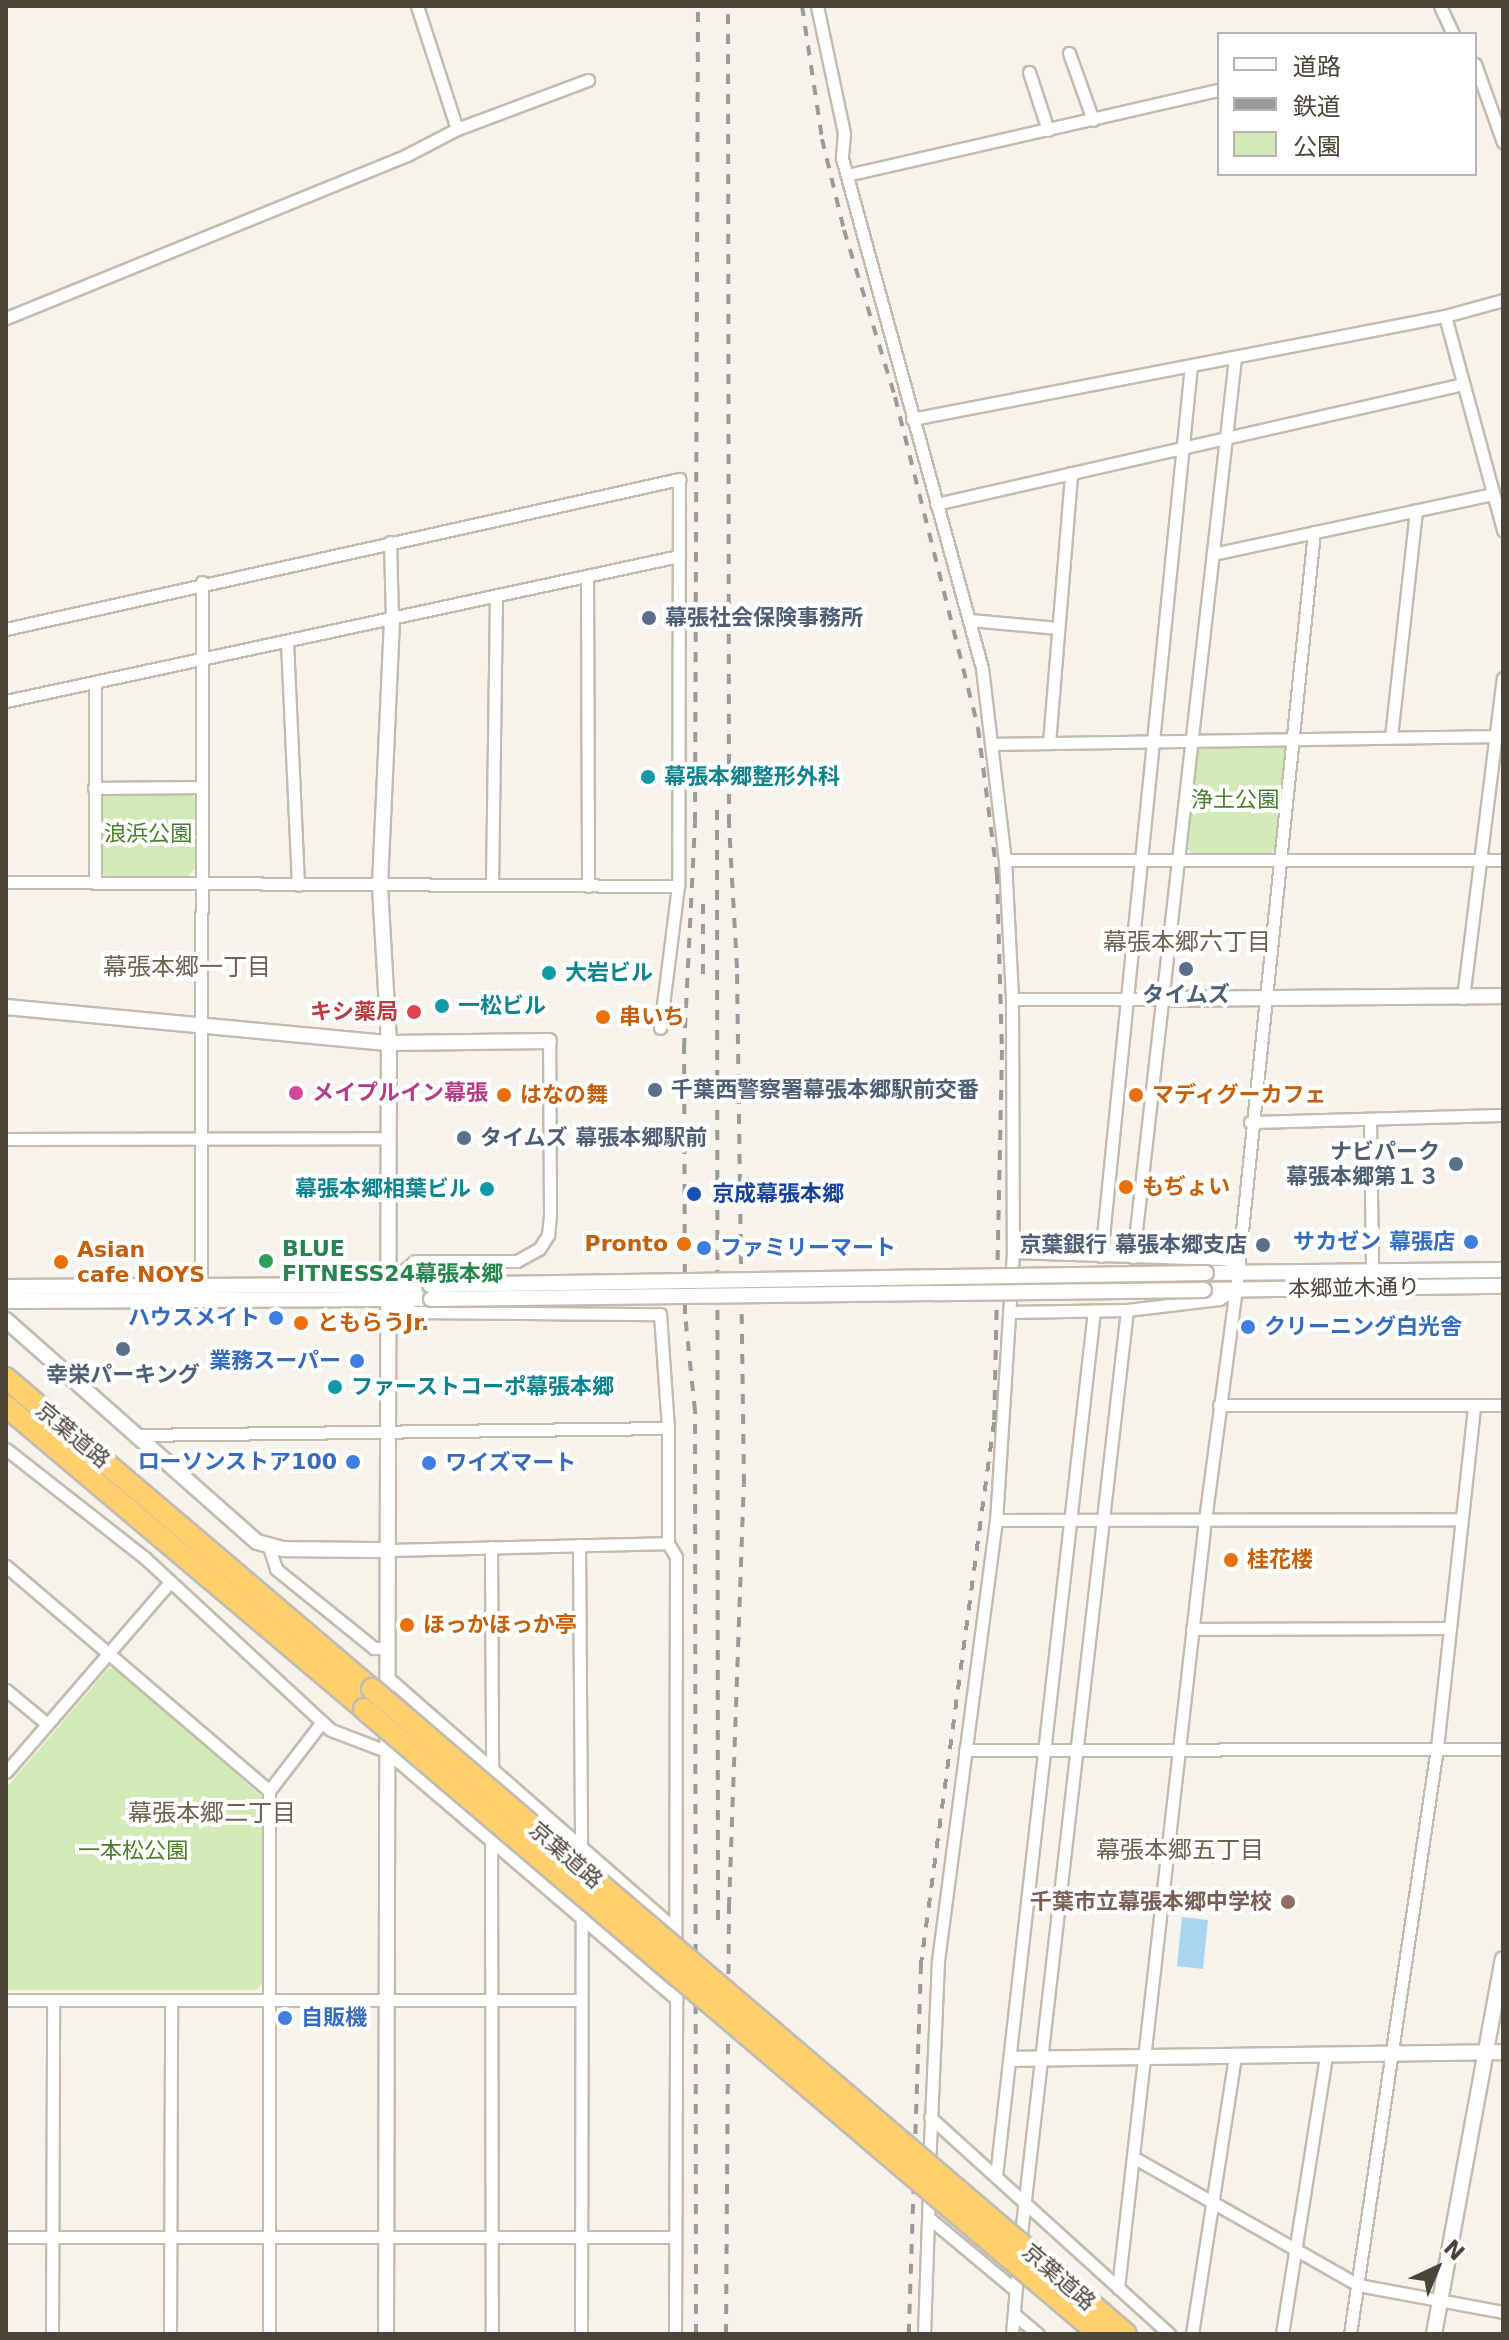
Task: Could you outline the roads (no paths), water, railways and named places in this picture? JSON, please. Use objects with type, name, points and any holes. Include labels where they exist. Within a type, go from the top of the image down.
[{"type":"highway","name":"京葉道路","points":[[6,1378],[378,1682],[1126,2334]]},
{"type":"highway","name":"京葉道路","points":[[6,1406],[1099,2334]]},
{"type":"street","points":[[417,6],[457,129]]},
{"type":"street","points":[[817,6],[827,37],[847,175],[970,620],[995,744],[1012,999],[1013,1252],[996,1520],[938,1961],[924,2334]]},
{"type":"street","points":[[1443,6],[1452,32]]},
{"type":"street","points":[[1069,53],[1093,120]]},
{"type":"street","points":[[1477,70],[1503,142]]},
{"type":"street","points":[[1029,72],[1048,130]]},
{"type":"street","points":[[6,318],[407,155],[457,129],[588,80]]},
{"type":"street","points":[[847,175],[1217,90]]},
{"type":"street","points":[[912,419],[1445,316],[1503,300]]},
{"type":"street","points":[[1445,316],[1503,530]]},
{"type":"street","points":[[1133,1257],[1235,358]]},
{"type":"street","points":[[1101,1256],[1191,366]]},
{"type":"street","points":[[936,504],[1463,384]]},
{"type":"street","points":[[1049,743],[1071,473]]},
{"type":"street","points":[[6,629],[202,582],[679,479],[678,886],[660,1028]]},
{"type":"street","points":[[1213,554],[1493,494]]},
{"type":"street","points":[[1391,737],[1416,510]]},
{"type":"street","points":[[1118,2288],[1192,1629],[1236,1289],[1250,1122],[1314,532]]},
{"type":"street","points":[[386,2334],[386,1751],[378,1682],[384,1648],[386,1550],[389,1043],[380,885],[392,619],[390,542]]},
{"type":"street","points":[[6,701],[679,556]]},
{"type":"street","points":[[587,576],[588,886]]},
{"type":"street","points":[[201,1284],[202,582]]},
{"type":"street","points":[[492,884],[496,597]]},
{"type":"street","points":[[970,620],[1058,628]]},
{"type":"street","points":[[287,642],[298,885]]},
{"type":"street","points":[[1463,998],[1503,678]]},
{"type":"street","points":[[95,683],[95,883]]},
{"type":"street","points":[[995,744],[1496,736]]},
{"type":"street","points":[[94,788],[201,787]]},
{"type":"street","points":[[1005,860],[1503,860]]},
{"type":"street","points":[[6,882],[678,886]]},
{"type":"street","points":[[1012,999],[1264,1000],[1503,996]]},
{"type":"street","points":[[6,1007],[389,1043],[549,1041],[548,1235],[539,1249],[517,1261],[415,1261],[388,1292]]},
{"type":"street","points":[[1250,1122],[1503,1115]]},
{"type":"street","points":[[1370,1121],[1372,1272]]},
{"type":"street","points":[[6,1139],[200,1142],[388,1138]]},
{"type":"street","points":[[1013,1252],[1228,1259],[1237,1273]]},
{"type":"street","name":"本郷並木通り","points":[[430,1292],[1206,1273],[1503,1270]]},
{"type":"street","points":[[6,1287],[201,1284],[388,1292],[414,1312],[660,1314],[668,1428],[668,1543],[676,1557],[675,2334]]},
{"type":"street","name":"本郷並木通り","points":[[430,1292],[1503,1286]]},
{"type":"street","points":[[1009,1312],[1127,1310],[1219,1299],[1236,1289]]},
{"type":"street","points":[[6,1301],[430,1292]]},
{"type":"street","points":[[1012,2334],[1024,2202],[1044,2058],[1127,1310]]},
{"type":"street","points":[[996,2176],[1094,1311]]},
{"type":"street","points":[[6,1320],[196,1493],[269,1547],[386,1550],[668,1543]]},
{"type":"street","points":[[1219,1405],[1503,1405]]},
{"type":"street","points":[[1350,2334],[1437,1748],[1474,1405]]},
{"type":"street","points":[[135,1435],[668,1428]]},
{"type":"street","points":[[6,1449],[170,1582],[322,1722],[350,1740],[386,1751],[676,1999]]},
{"type":"street","points":[[996,1520],[1462,1519]]},
{"type":"street","points":[[579,1545],[581,1848]]},
{"type":"street","points":[[269,1547],[276,1569],[374,1648],[384,1648]]},
{"type":"street","points":[[491,1547],[492,1772]]},
{"type":"street","points":[[6,1566],[269,1791]]},
{"type":"street","points":[[6,1772],[170,1582]]},
{"type":"street","points":[[1192,1629],[1449,1628]]},
{"type":"street","points":[[378,1682],[492,1772],[675,1929]]},
{"type":"street","points":[[6,1690],[47,1724]]},
{"type":"street","points":[[269,2334],[269,1791],[322,1722]]},
{"type":"street","points":[[965,1750],[1079,1753],[1179,1749],[1503,1749]]},
{"type":"street","points":[[491,1840],[492,2334]]},
{"type":"street","points":[[581,2334],[582,1917]]},
{"type":"street","points":[[1434,2334],[1503,1959]]},
{"type":"street","points":[[6,2000],[580,2000]]},
{"type":"street","points":[[170,2334],[171,2000]]},
{"type":"street","points":[[52,2334],[53,2001]]},
{"type":"street","points":[[1011,2059],[1503,2052]]},
{"type":"street","points":[[1282,2334],[1326,2055]]},
{"type":"street","points":[[1192,2334],[1235,2056]]},
{"type":"street","points":[[930,2117],[1169,2334]]},
{"type":"street","points":[[1133,2157],[1358,2285],[1503,2312]]},
{"type":"street","points":[[929,2218],[1015,2290]]},
{"type":"street","points":[[6,2237],[674,2237]]},
{"type":"street","points":[[1014,2314],[1038,2334]]},
{"type":"water","points":[[1182,1917],[1208,1920],[1203,1969],[1177,1966]]},
{"type":"railway","points":[[696,2334],[695,1411],[685,1314],[684,1048],[695,822],[698,6]]},
{"type":"railway","points":[[726,2334],[729,1907],[744,1484],[737,968],[729,824],[728,6]]},
{"type":"railway","points":[[802,6],[822,139],[844,230],[895,397],[978,728],[997,874],[1002,1050],[994,1422],[921,1964],[909,2334]]},
{"type":"railway","points":[[717,810],[718,1922]]},
{"type":"railway","points":[[703,894],[703,974]]},
{"type":"place","name":"幕張社会保険事務所","points":[[649,618]]},
{"type":"place","name":"幕張本郷整形外科","points":[[648,777]]},
{"type":"place","name":"タイムズ","points":[[1186,969]]},
{"type":"place","name":"大岩ビル","points":[[549,973]]},
{"type":"place","name":"一松ビル","points":[[442,1006]]},
{"type":"place","name":"キシ薬局","points":[[414,1012]]},
{"type":"place","name":"串いち","points":[[603,1017]]},
{"type":"place","name":"千葉西警察署幕張本郷駅前交番","points":[[655,1090]]},
{"type":"place","name":"メイプルイン幕張","points":[[296,1093]]},
{"type":"place","name":"はなの舞","points":[[504,1095]]},
{"type":"place","name":"マディグーカフェ","points":[[1136,1095]]},
{"type":"place","name":"タイムズ 幕張本郷駅前","points":[[464,1138]]},
{"type":"place","name":"ナビパーク 幕張本郷第１３","points":[[1456,1164]]},
{"type":"place","name":"もぢょい","points":[[1126,1187]]},
{"type":"place","name":"幕張本郷相葉ビル","points":[[487,1189]]},
{"type":"place","name":"京成幕張本郷","points":[[694,1194]]},
{"type":"place","name":"サカゼン 幕張店","points":[[1471,1242]]},
{"type":"place","name":"Pronto","points":[[684,1244]]},
{"type":"place","name":"京葉銀行 幕張本郷支店","points":[[1263,1245]]},
{"type":"place","name":"ファミリーマート","points":[[704,1248]]},
{"type":"place","name":"BLUE FITNESS24幕張本郷","points":[[266,1261]]},
{"type":"place","name":"Asian cafe NOYS","points":[[61,1262]]},
{"type":"place","name":"ハウスメイト","points":[[276,1318]]},
{"type":"place","name":"ともらうJr.","points":[[301,1323]]},
{"type":"place","name":"クリーニング白光舎","points":[[1248,1327]]},
{"type":"place","name":"幸栄パーキング","points":[[123,1349]]},
{"type":"place","name":"業務スーパー","points":[[357,1361]]},
{"type":"place","name":"ファーストコーポ幕張本郷","points":[[335,1387]]},
{"type":"place","name":"ローソンストア100","points":[[353,1462]]},
{"type":"place","name":"ワイズマート","points":[[429,1463]]},
{"type":"place","name":"桂花楼","points":[[1231,1560]]},
{"type":"place","name":"ほっかほっか亭","points":[[407,1625]]},
{"type":"place","name":"千葉市立幕張本郷中学校","points":[[1288,1902]]},
{"type":"place","name":"自販機","points":[[285,2018]]},
{"type":"district","name":"幕張本郷六丁目","points":[[1187,943]]},
{"type":"district","name":"幕張本郷一丁目","points":[[187,968]]},
{"type":"district","name":"幕張本郷二丁目","points":[[212,1814]]},
{"type":"district","name":"幕張本郷五丁目","points":[[1180,1851]]},
{"type":"park label","name":"浄土公園","points":[[1235,800]]},
{"type":"park label","name":"浪浜公園","points":[[148,834]]},
{"type":"park label","name":"一本松公園","points":[[133,1851]]}]
